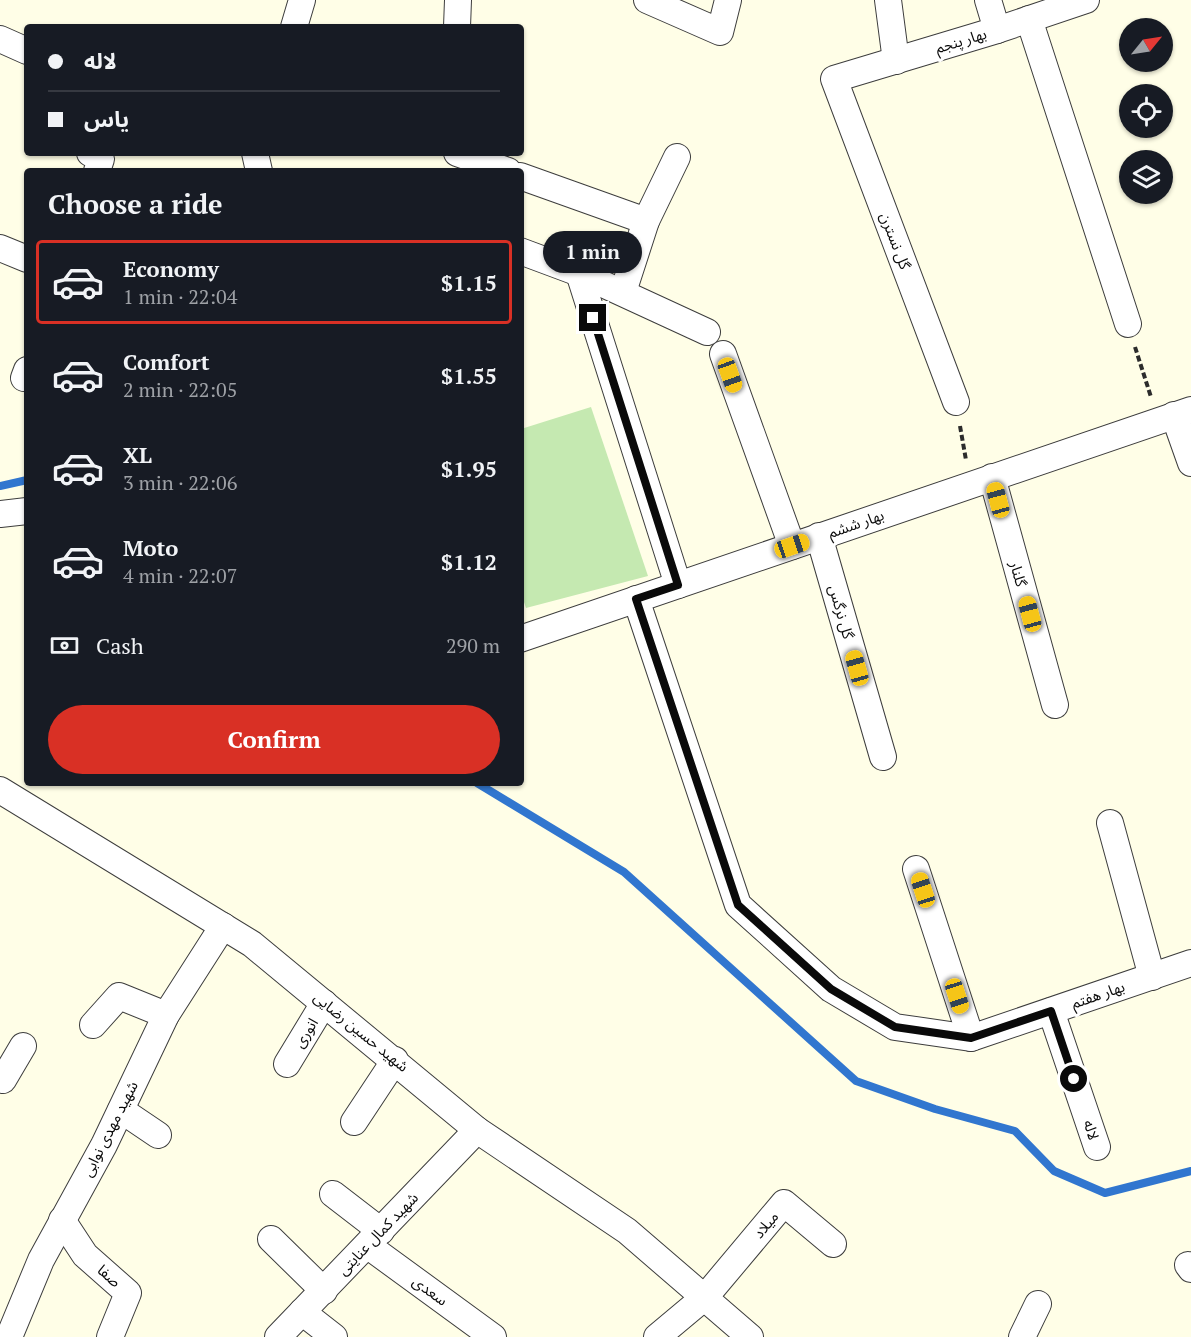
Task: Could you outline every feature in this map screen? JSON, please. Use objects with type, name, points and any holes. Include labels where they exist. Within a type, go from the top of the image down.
[{"type":"street","points":[[295,24],[302,0]]},
{"type":"street","points":[[457,24],[458,0]]},
{"type":"street","points":[[647,0],[720,32],[728,0]]},
{"type":"street","points":[[888,0],[896,61]]},
{"type":"street","points":[[988,0],[997,30]]},
{"type":"street","name":"بهار پنجم","points":[[834,79],[997,30],[1086,0]]},
{"type":"street","points":[[1029,19],[1128,324]]},
{"type":"street","points":[[0,39],[24,50]]},
{"type":"street","name":"گل نسترن","points":[[834,79],[956,402]]},
{"type":"street","points":[[96,156],[101,159],[98,168]]},
{"type":"street","points":[[465,156],[499,168]]},
{"type":"street","points":[[623,292],[646,221],[677,157]]},
{"type":"street","points":[[524,177],[646,221]]},
{"type":"street","points":[[0,248],[24,258]]},
{"type":"street","points":[[524,252],[623,292],[707,332]]},
{"type":"street","points":[[579,273],[678,585]]},
{"type":"street","points":[[723,354],[792,546]]},
{"type":"street","points":[[1174,415],[1191,463]]},
{"type":"street","name":"بهار ششم","points":[[524,638],[1174,415]]},
{"type":"street","name":"گلنار","points":[[981,481],[1055,705]]},
{"type":"street","points":[[0,514],[24,511]]},
{"type":"street","name":"گل نرگس","points":[[819,536],[883,757]]},
{"type":"street","points":[[636,599],[738,905],[831,989],[895,1027],[971,1038],[916,869]]},
{"type":"street","name":"شهید حسین رضایی","points":[[0,790],[252,944],[477,1130],[627,1232],[706,1296],[750,1337]]},
{"type":"street","points":[[1110,823],[1152,977]]},
{"type":"street","name":"شهید مهدی نوابی","points":[[9,1337],[41,1260],[121,1110],[166,1015],[223,926]]},
{"type":"street","name":"بهار هفتم","points":[[971,1038],[1191,963]]},
{"type":"street","points":[[93,1025],[119,996],[166,1015]]},
{"type":"street","name":"انوری","points":[[287,1064],[324,1003]]},
{"type":"street","name":"لاله","points":[[1051,1011],[1097,1147]]},
{"type":"street","points":[[0,1079],[3,1080],[22,1047]]},
{"type":"street","points":[[354,1122],[395,1060]]},
{"type":"street","points":[[121,1110],[158,1135]]},
{"type":"street","name":"شهید کمال عنایتی","points":[[278,1337],[477,1130]]},
{"type":"street","name":"سعدی","points":[[333,1194],[374,1238],[493,1337]]},
{"type":"street","name":"میلاد","points":[[706,1296],[784,1203],[833,1244]]},
{"type":"street","name":"صفا","points":[[62,1220],[85,1255],[128,1293],[110,1337]]},
{"type":"street","points":[[271,1239],[324,1291]]},
{"type":"street","points":[[657,1337],[706,1296]]},
{"type":"street","points":[[1022,1337],[1038,1304]]},
{"type":"street","points":[[302,1312],[334,1337]]},
{"type":"path","points":[[1128,324],[1174,415]]},
{"type":"path","points":[[956,402],[981,481]]},
{"type":"green space","points":[[591,407],[648,576],[526,608],[524,602],[524,428]]},
{"type":"waterway","points":[[0,486],[24,481]]},
{"type":"waterway","points":[[482,786],[624,872],[856,1081],[935,1109],[1015,1131],[1054,1171],[1105,1193],[1191,1171]]},
{"type":"route","points":[[593,318],[678,585],[636,599],[738,905],[831,989],[895,1027],[971,1038],[1051,1011],[1074,1079]]}]
